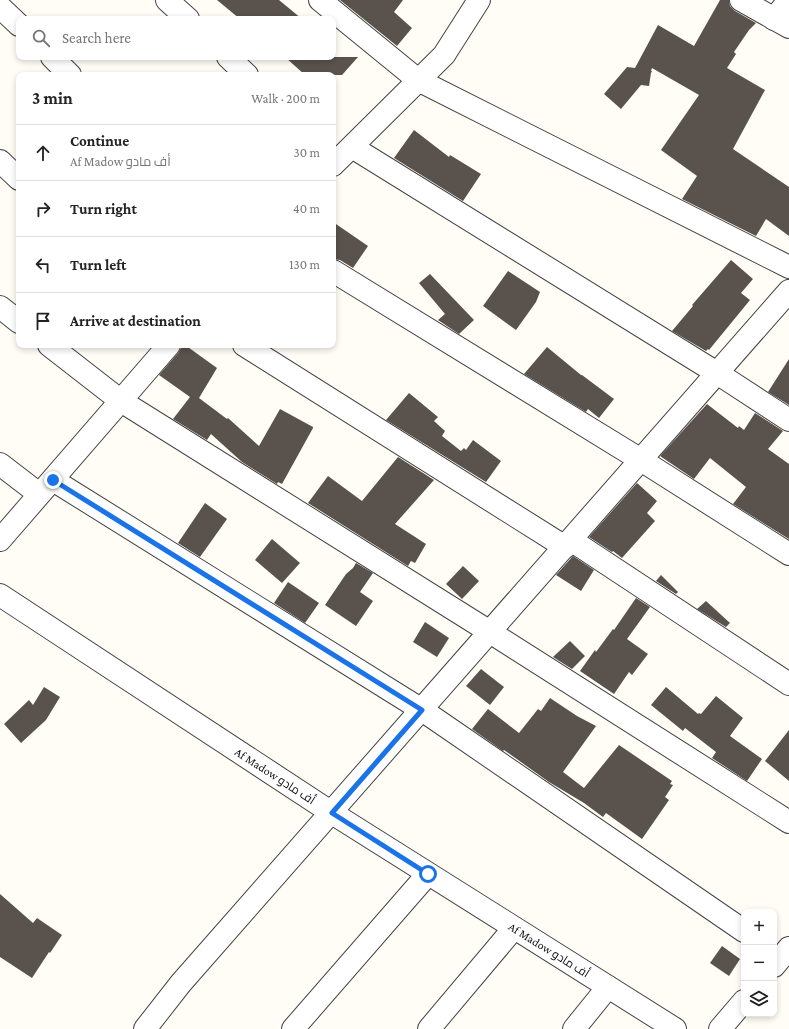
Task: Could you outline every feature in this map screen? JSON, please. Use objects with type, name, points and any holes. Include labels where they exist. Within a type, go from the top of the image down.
[{"type":"street","points":[[167,0],[185,16]]},
{"type":"street","points":[[320,0],[418,80],[789,267]]},
{"type":"street","points":[[478,0],[444,55],[339,157],[717,373],[789,420]]},
{"type":"street","points":[[741,0],[782,23],[789,0]]},
{"type":"street","points":[[0,7],[16,23]]},
{"type":"street","points":[[55,60],[67,72]]},
{"type":"street","points":[[231,60],[245,72]]},
{"type":"street","points":[[0,161],[16,176]]},
{"type":"street","points":[[336,273],[641,460],[789,554]]},
{"type":"street","points":[[145,1029],[181,984],[789,291]]},
{"type":"street","points":[[0,308],[16,320]]},
{"type":"street","points":[[53,348],[121,401],[490,632],[789,822]]},
{"type":"street","points":[[0,540],[166,348]]},
{"type":"street","points":[[249,348],[568,544],[789,684]]},
{"type":"street","points":[[0,464],[46,487],[422,710],[741,929]]},
{"type":"street","name":"Af Madow أف مادو","points":[[0,595],[332,813],[675,1029]]},
{"type":"street","points":[[293,1029],[428,874]]},
{"type":"street","points":[[429,1029],[514,928]]},
{"type":"street","points":[[574,1029],[608,987]]},
{"type":"street","points":[[720,1029],[741,1004]]},
{"type":"building","points":[[217,0],[279,0],[298,16],[236,16]]},
{"type":"building","points":[[340,0],[403,0],[394,12],[412,28],[397,46]]},
{"type":"building","points":[[720,0],[729,0],[730,6],[735,11],[756,23],[749,30],[734,52],[736,54],[727,68],[765,90],[733,149],[789,187],[789,236],[766,219],[756,236],[682,199],[697,176],[661,150],[699,95],[652,68],[649,86],[641,85],[621,109],[604,94],[627,67],[635,68],[658,25],[694,46]]},
{"type":"building","points":[[336,57],[358,57],[342,75],[336,75],[336,72],[302,72],[288,60],[336,60]]},
{"type":"building","points":[[414,130],[449,157],[450,155],[481,174],[463,201],[394,158]]},
{"type":"building","points":[[336,224],[368,246],[353,268],[340,260],[336,259]]},
{"type":"building","points":[[731,260],[753,279],[741,293],[750,300],[709,350],[708,349],[706,351],[672,331],[693,306],[692,305]]},
{"type":"building","points":[[508,271],[540,292],[536,302],[516,330],[483,306]]},
{"type":"building","points":[[430,274],[474,320],[459,334],[438,320],[445,314],[419,283]]},
{"type":"building","points":[[547,347],[581,375],[614,399],[599,418],[588,409],[586,412],[524,374]]},
{"type":"building","points":[[181,348],[189,348],[217,368],[199,398],[227,419],[228,418],[259,446],[280,409],[313,427],[282,484],[278,482],[277,484],[242,462],[211,434],[207,440],[173,419],[190,397],[159,375]]},
{"type":"building","points":[[789,359],[789,405],[768,392]]},
{"type":"building","points":[[409,393],[438,417],[434,421],[445,431],[442,436],[461,451],[464,448],[466,450],[473,440],[501,461],[486,482],[386,420]]},
{"type":"building","points":[[707,404],[738,428],[739,426],[744,430],[755,413],[783,431],[768,449],[789,464],[789,539],[733,504],[746,487],[710,458],[694,479],[660,456]]},
{"type":"building","points":[[398,457],[434,480],[395,524],[426,544],[415,563],[411,561],[408,566],[308,503],[328,476],[362,501]]},
{"type":"building","points":[[637,483],[657,501],[647,513],[655,521],[622,558],[589,537]]},
{"type":"building","points":[[205,503],[227,519],[200,557],[178,543]]},
{"type":"building","points":[[272,539],[300,563],[282,583],[255,560]]},
{"type":"building","points":[[573,556],[594,570],[581,591],[556,575]]},
{"type":"building","points":[[356,563],[373,573],[360,592],[373,601],[356,626],[325,605],[346,574]]},
{"type":"building","points":[[463,566],[479,581],[462,599],[446,584]]},
{"type":"building","points":[[661,575],[678,592],[676,594],[656,581]]},
{"type":"building","points":[[288,582],[319,603],[305,623],[274,603]]},
{"type":"building","points":[[636,598],[650,607],[627,639],[648,654],[632,675],[629,672],[614,694],[580,671],[595,650],[596,652],[613,629],[614,630]]},
{"type":"building","points":[[706,601],[730,623],[726,627],[697,609]]},
{"type":"building","points":[[425,622],[449,638],[437,657],[413,642]]},
{"type":"building","points":[[570,641],[585,656],[572,669],[553,657]]},
{"type":"building","points":[[481,669],[504,687],[490,705],[466,686]]},
{"type":"building","points":[[44,687],[60,697],[46,720],[21,743],[4,724],[29,700],[33,705]]},
{"type":"building","points":[[666,687],[698,714],[701,714],[716,696],[743,718],[730,736],[762,759],[747,781],[712,758],[716,752],[685,728],[683,731],[651,705]]},
{"type":"building","points":[[550,698],[577,716],[596,726],[563,772],[584,788],[619,745],[672,781],[670,784],[673,785],[665,797],[669,800],[642,839],[606,813],[603,817],[472,729],[488,709],[519,733],[538,709],[541,711]]},
{"type":"building","points":[[789,730],[789,781],[765,761]]},
{"type":"building","points":[[0,894],[33,923],[37,918],[62,935],[32,978],[0,957]]},
{"type":"building","points":[[722,946],[740,959],[729,976],[710,963]]},
{"type":"route","points":[[53,480],[422,710],[332,813],[428,874]]}]
